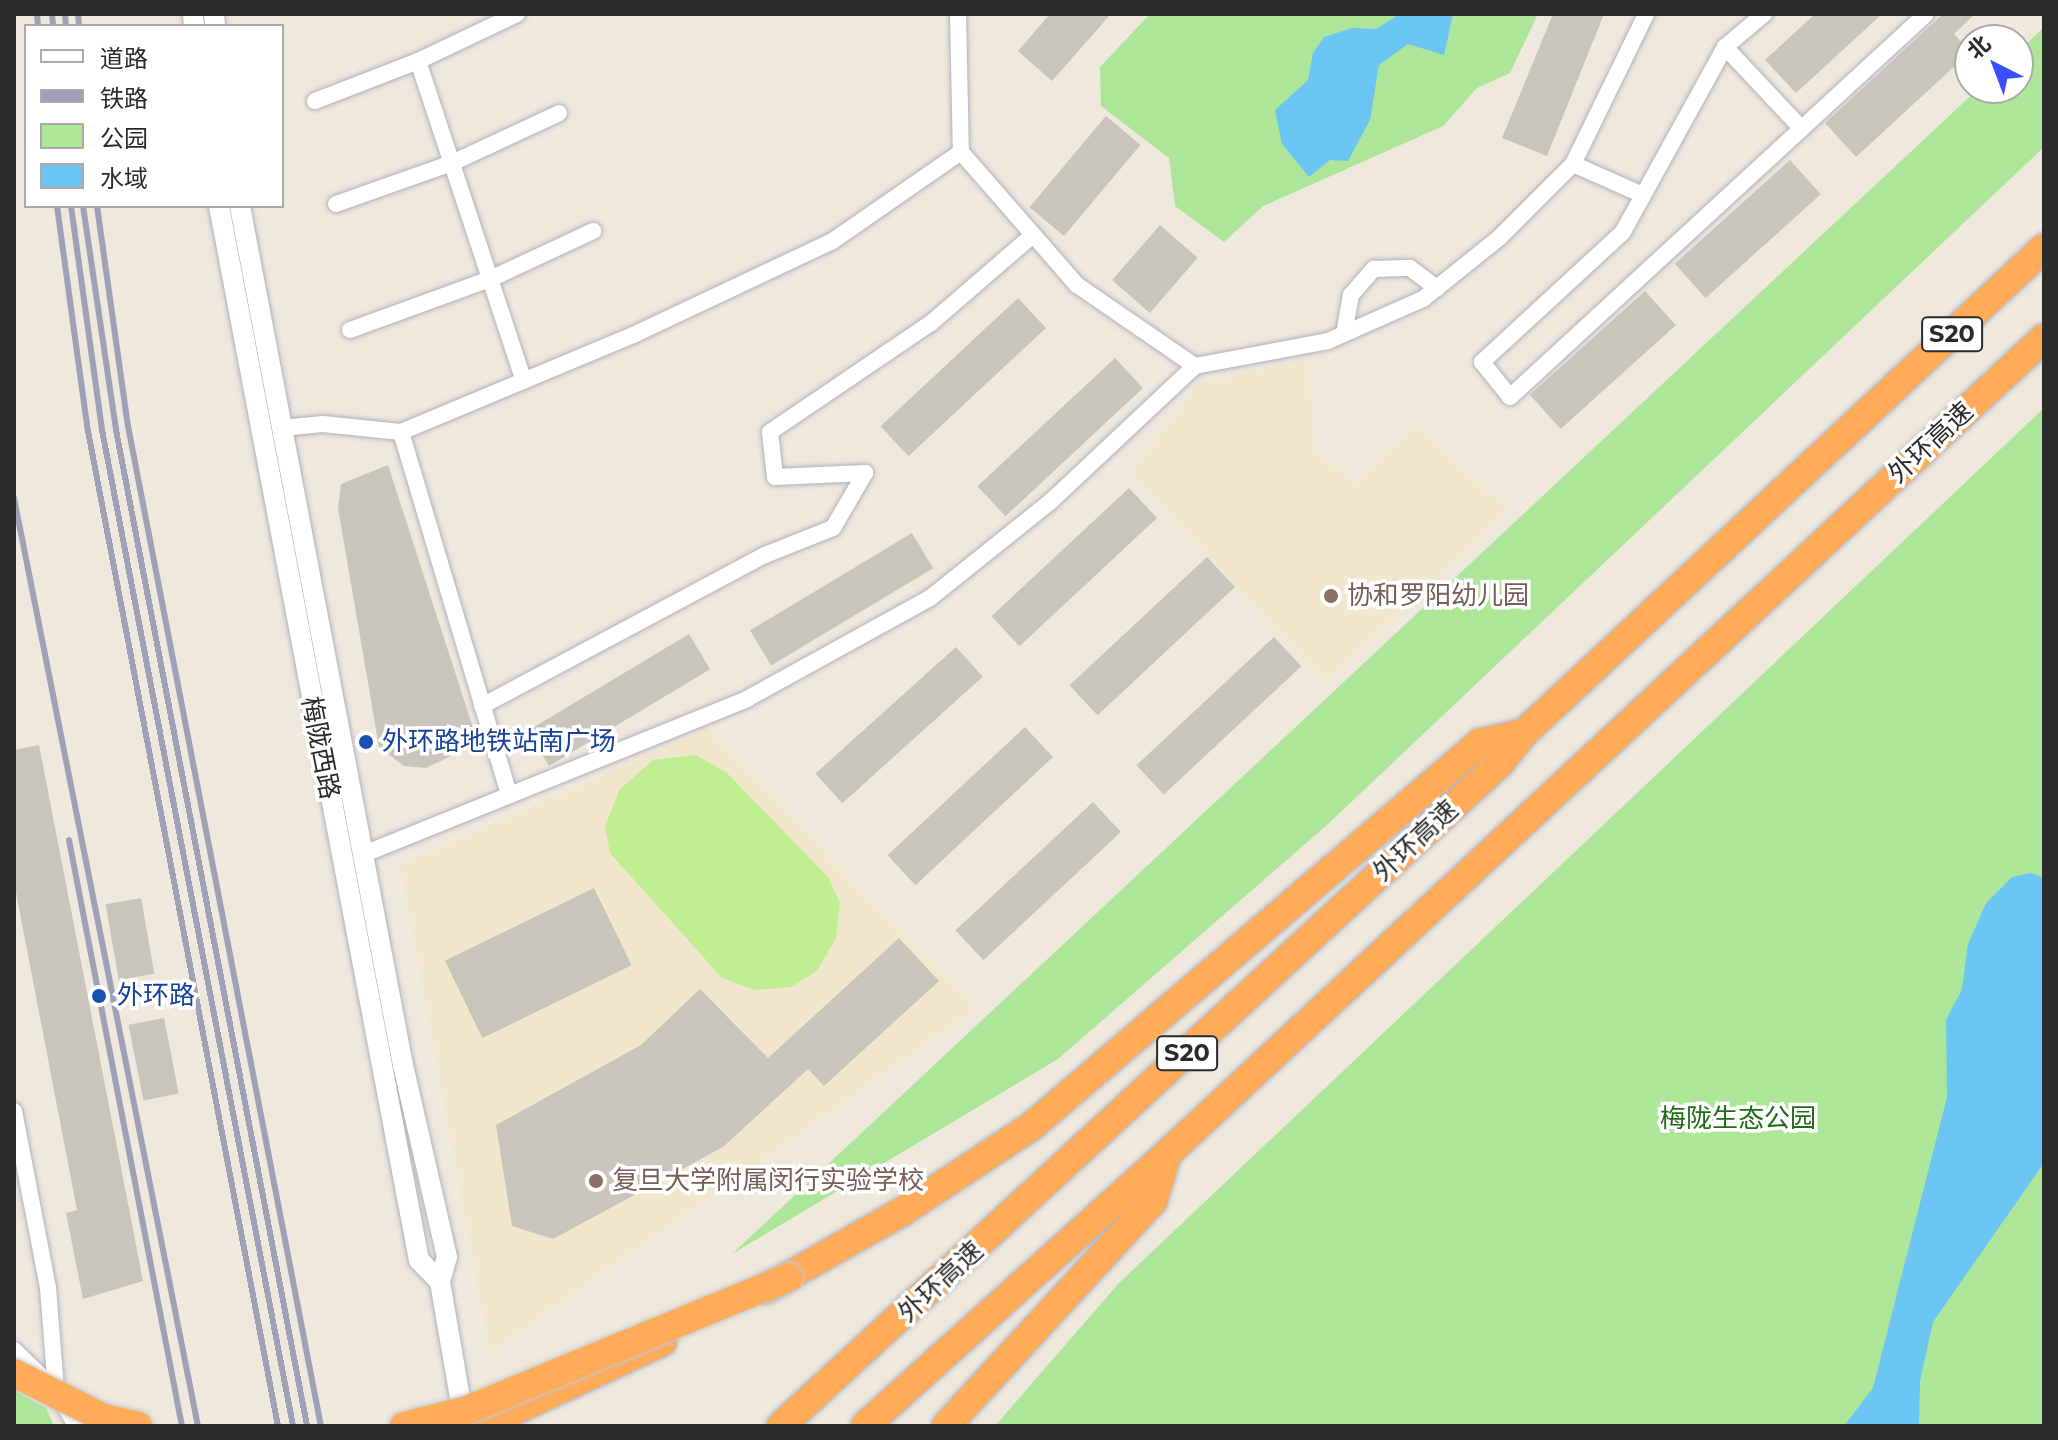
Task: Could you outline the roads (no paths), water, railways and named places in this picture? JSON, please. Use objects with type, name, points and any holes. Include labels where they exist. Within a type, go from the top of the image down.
[{"type":"highway","name":"外环高速","points":[[781,1426],[847,1369],[1499,764],[1524,733],[2044,248]]},
{"type":"highway","name":"外环高速","points":[[873,1419],[1167,1154],[2044,338]]},
{"type":"highway","points":[[481,1426],[557,1395],[789,1277],[989,1157],[1084,1085],[1480,743],[1524,733]]},
{"type":"highway","points":[[946,1426],[1153,1201],[1167,1154]]},
{"type":"highway","points":[[404,1426],[467,1410],[789,1277]]},
{"type":"highway","points":[[14,1373],[104,1418],[138,1426]]},
{"type":"street","points":[[315,101],[418,61],[517,14]]},
{"type":"street","points":[[958,14],[961,152],[1077,285],[1195,366]]},
{"type":"street","points":[[364,854],[747,699],[930,598],[1050,502],[1195,366],[1344,334],[1437,288],[1573,164],[1646,14]]},
{"type":"street","points":[[1764,14],[1725,47],[1623,232],[1482,362],[1510,397],[1926,14]]},
{"type":"street","points":[[1725,47],[1802,129]]},
{"type":"street","points":[[418,61],[524,381]]},
{"type":"street","points":[[336,204],[452,163],[559,113]]},
{"type":"street","points":[[282,428],[323,424],[401,432],[524,381],[831,242],[961,152]]},
{"type":"street","points":[[1573,164],[1643,195]]},
{"type":"street","name":"梅陇西路","points":[[219,208],[419,1260],[440,1282]]},
{"type":"street","name":"梅陇西路","points":[[240,208],[364,854],[447,1257],[440,1282],[465,1426]]},
{"type":"street","points":[[350,330],[490,279],[593,231]]},
{"type":"street","points":[[482,706],[765,555],[833,528],[865,473],[775,477],[770,432],[931,323],[1033,235]]},
{"type":"street","points":[[1344,334],[1351,295],[1374,269],[1410,268],[1437,288]]},
{"type":"street","points":[[401,432],[509,795]]},
{"type":"street","points":[[14,1111],[48,1288],[56,1390]]},
{"type":"street","points":[[14,1350],[56,1390],[76,1426]]},
{"type":"water","points":[[1400,14],[1453,14],[1444,55],[1408,44],[1379,65],[1370,120],[1348,161],[1330,160],[1309,177],[1282,144],[1275,110],[1308,80],[1313,53],[1324,37],[1352,28],[1376,29]]},
{"type":"water","points":[[2031,873],[2044,878],[2044,1163],[1933,1322],[1920,1381],[1919,1426],[1844,1426],[1873,1388],[1947,1097],[1946,1020],[1962,989],[1968,944],[1986,903],[2012,877]]},
{"type":"railway","points":[[37,14],[38,24]]},
{"type":"railway","points":[[52,14],[53,24]]},
{"type":"railway","points":[[65,14],[66,24]]},
{"type":"railway","points":[[78,14],[79,24]]},
{"type":"railway","points":[[57,208],[88,431],[278,1426]]},
{"type":"railway","points":[[71,208],[102,430],[293,1426]]},
{"type":"railway","points":[[83,208],[116,430],[307,1426]]},
{"type":"railway","points":[[97,208],[128,426],[321,1426]]},
{"type":"railway","points":[[14,498],[198,1426]]},
{"type":"railway","points":[[69,840],[182,1426]]},
{"type":"place","name":"协和罗阳幼儿园","points":[[1331,596]]},
{"type":"place","name":"外环路地铁站南广场","points":[[366,742]]},
{"type":"place","name":"外环路","points":[[99,996]]},
{"type":"place","name":"复旦大学附属闵行实验学校","points":[[596,1181]]},
{"type":"park label","name":"梅陇生态公园","points":[[1738,1119]]}]
